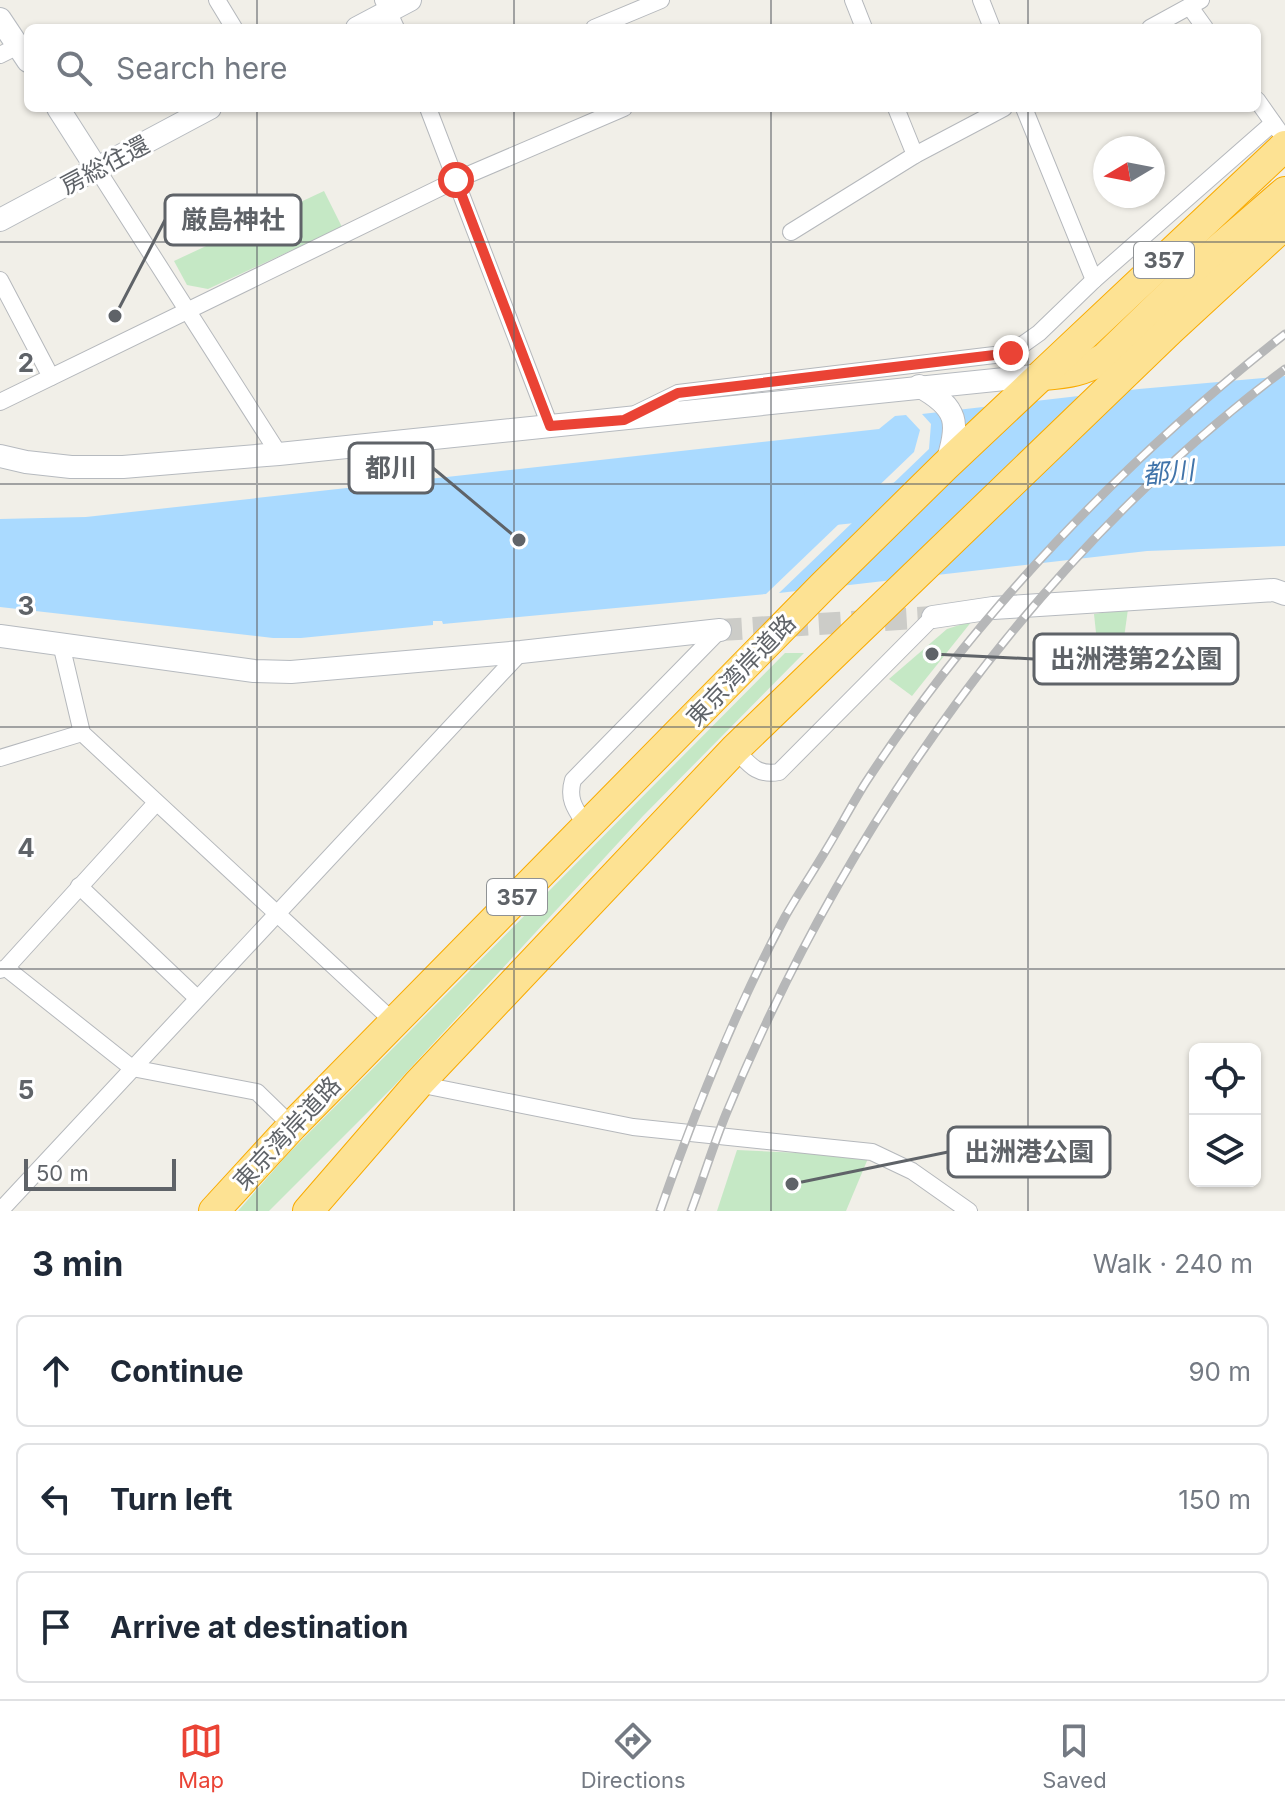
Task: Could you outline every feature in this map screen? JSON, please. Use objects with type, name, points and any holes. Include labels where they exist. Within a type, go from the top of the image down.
[{"type":"highway","name":"東京湾岸道路","points":[[214,1211],[292,1126],[823,586],[1043,375],[1279,134]]},
{"type":"highway","points":[[1043,375],[1071,373],[1089,368],[1105,358],[1204,262],[1285,192]]},
{"type":"highway","name":"357","points":[[308,1211],[418,1084],[735,749],[1285,224]]},
{"type":"street","points":[[217,0],[232,24]]},
{"type":"street","points":[[366,24],[410,0]]},
{"type":"street","points":[[604,24],[661,0]]},
{"type":"street","points":[[853,0],[862,24]]},
{"type":"street","points":[[981,0],[990,24]]},
{"type":"street","points":[[1158,24],[1196,4],[1204,24]]},
{"type":"street","points":[[0,19],[15,54]]},
{"type":"street","points":[[1261,106],[1285,139]]},
{"type":"street","points":[[61,112],[279,454]]},
{"type":"street","name":"房総往還","points":[[0,220],[203,112]]},
{"type":"street","points":[[430,112],[550,426]]},
{"type":"street","points":[[0,402],[456,180],[615,112]]},
{"type":"street","points":[[898,112],[915,155]]},
{"type":"street","points":[[791,232],[915,155],[996,112]]},
{"type":"street","points":[[1026,112],[1094,280]]},
{"type":"street","points":[[624,420],[678,393],[1011,353],[1039,333],[1094,280],[1279,134]]},
{"type":"street","points":[[0,280],[51,377]]},
{"type":"street","points":[[0,456],[71,467],[123,467],[624,420],[1043,375]]},
{"type":"street","points":[[919,386],[937,396],[954,418],[954,440],[945,466]]},
{"type":"street","points":[[735,749],[756,772],[779,772],[933,617],[993,608],[1274,590],[1285,594]]},
{"type":"street","points":[[587,827],[571,802],[569,792],[573,780],[720,630]]},
{"type":"street","points":[[0,636],[254,671],[291,672],[521,652],[720,630]]},
{"type":"street","points":[[61,644],[82,733],[394,1022]]},
{"type":"street","points":[[0,1211],[521,652]]},
{"type":"street","points":[[0,758],[82,733]]},
{"type":"street","points":[[156,803],[3,969],[132,1068],[257,1092],[292,1126]]},
{"type":"street","points":[[79,886],[197,998]]},
{"type":"street","points":[[418,1084],[633,1127],[872,1152],[912,1171],[969,1211]]},
{"type":"green space","points":[[324,191],[342,227],[208,289],[187,285],[174,261]]},
{"type":"green space","points":[[1128,609],[1124,638],[1097,642],[1094,614]]},
{"type":"green space","points":[[972,621],[912,696],[889,679],[947,629]]},
{"type":"green space","points":[[785,653],[804,653],[643,816],[393,1087],[269,1211],[238,1211],[287,1155]]},
{"type":"green space","points":[[737,1150],[869,1156],[846,1211],[717,1211]]},
{"type":"water","points":[[1285,376],[1285,546],[1147,551],[779,593],[929,449],[931,424],[922,414]]},
{"type":"water","points":[[906,415],[920,430],[914,452],[766,594],[443,624],[442,621],[433,621],[433,625],[301,638],[273,638],[0,607],[0,519],[86,517],[879,429],[895,416]]},
{"type":"waterway","name":"都川","points":[[814,509],[922,498]]},
{"type":"tunnel","points":[[720,630],[933,617]]},
{"type":"railway","points":[[660,1211],[717,1061],[767,952],[861,790],[910,719],[1005,598],[1057,541],[1167,433],[1285,334]]},
{"type":"railway","points":[[691,1211],[726,1114],[774,1007],[828,903],[889,801],[956,704],[1029,611],[1108,524],[1194,443],[1285,369]]},
{"type":"place","name":"厳島神社","points":[[115,316]]},
{"type":"place","name":"都川","points":[[519,540]]},
{"type":"place","name":"出洲港第2公園","points":[[932,654]]},
{"type":"place","name":"出洲港公園","points":[[792,1184]]},
{"type":"route","points":[[456,180],[550,426],[624,420],[678,393],[1011,353]]}]
